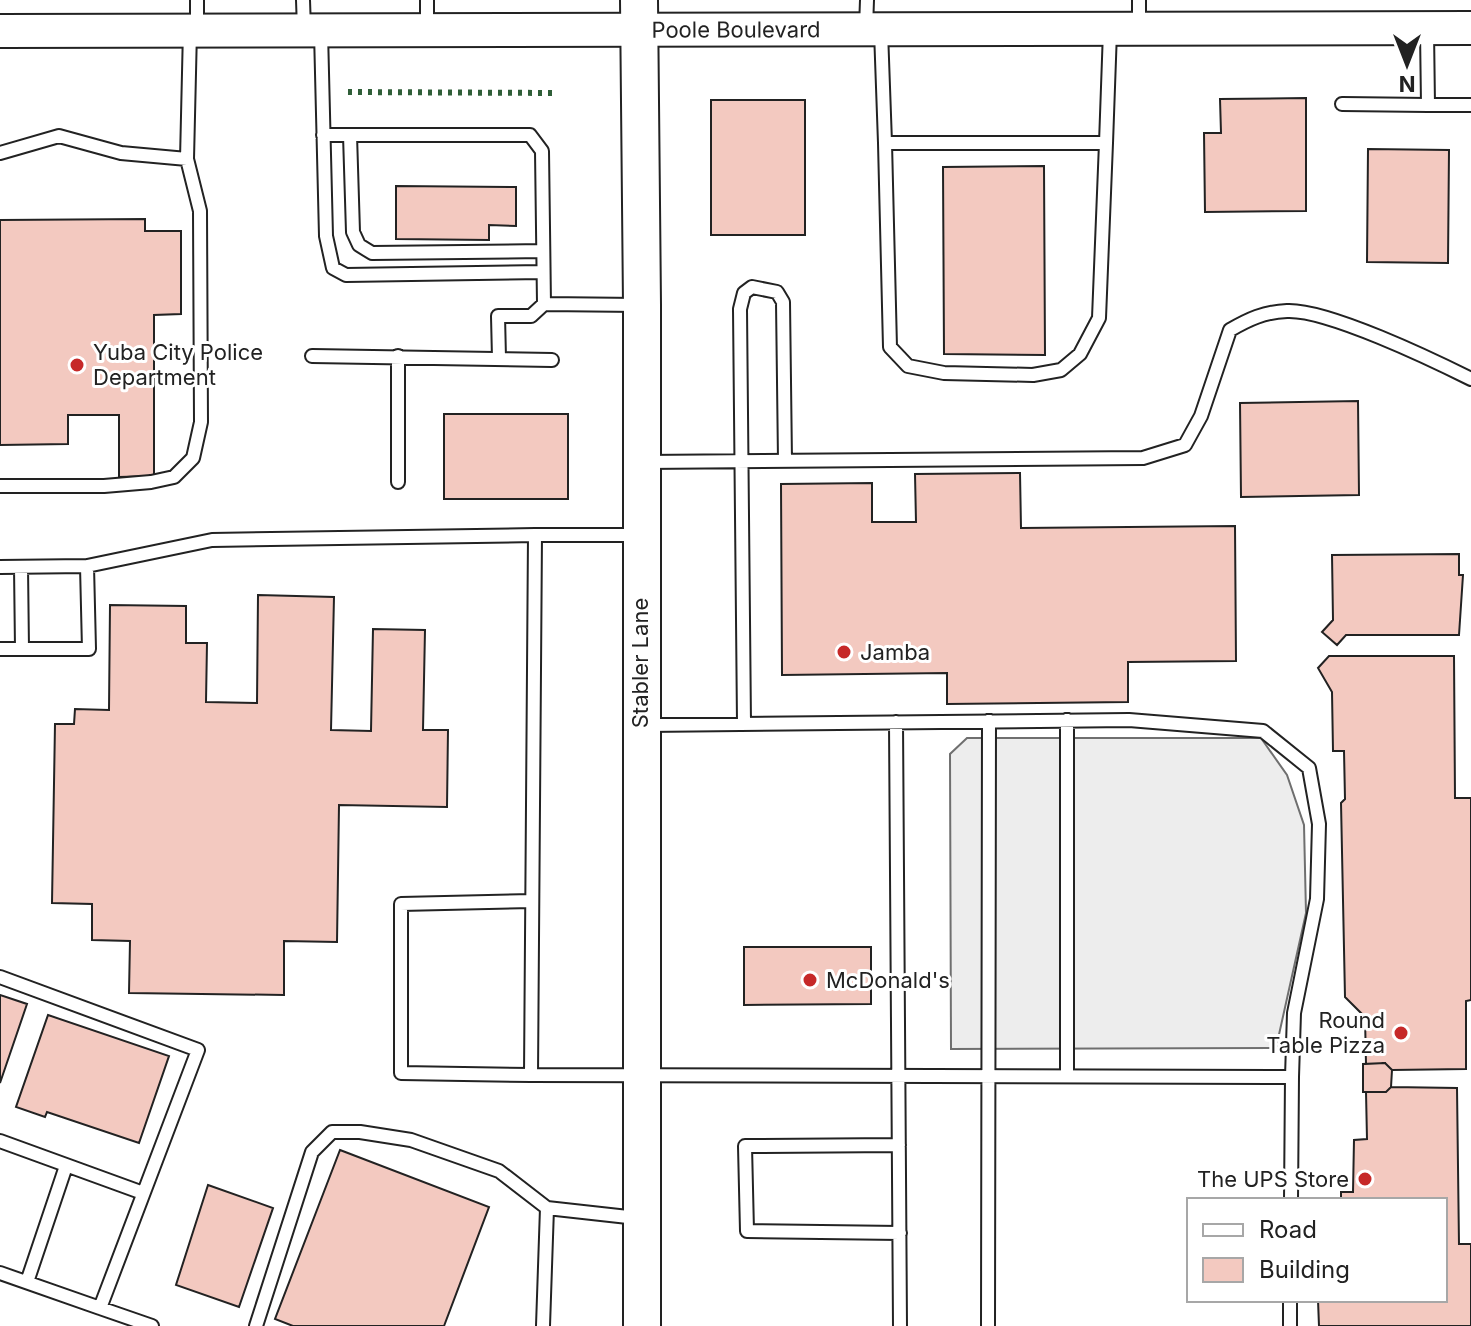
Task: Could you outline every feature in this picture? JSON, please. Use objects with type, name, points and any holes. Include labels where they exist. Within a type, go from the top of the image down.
[{"type":"main road","name":"Stabler Lane","points":[[639,14],[642,1326]]},
{"type":"street","name":"Poole Boulevard","points":[[0,31],[195,20],[310,20],[427,14],[1129,18],[1471,28]]},
{"type":"lane","points":[[871,18],[885,143],[890,347],[908,366],[944,373],[1033,375],[1061,370],[1080,354],[1099,318],[1106,143],[1129,18]]},
{"type":"lane","points":[[0,486],[104,486],[151,482],[174,477],[193,458],[201,422],[200,211],[187,159],[195,20]]},
{"type":"lane","points":[[310,20],[323,135],[326,236],[333,268],[346,275],[543,272]]},
{"type":"lane","points":[[1427,28],[1428,105]]},
{"type":"lane","points":[[1342,104],[1471,105]]},
{"type":"lane","points":[[323,135],[530,135],[542,151],[544,304]]},
{"type":"lane","points":[[350,135],[353,232],[359,245],[372,253],[543,251]]},
{"type":"lane","points":[[0,153],[59,136],[121,153],[187,159]]},
{"type":"lane","points":[[885,143],[1106,143]]},
{"type":"lane","points":[[744,723],[740,309],[744,293],[752,287],[766,287],[777,292],[783,302],[785,461]]},
{"type":"lane","points":[[499,358],[498,316],[531,316],[544,304],[642,305]]},
{"type":"lane","points":[[640,462],[1143,458],[1185,445],[1201,416],[1230,330],[1258,314],[1291,311],[1331,321],[1414,350],[1471,379]]},
{"type":"lane","points":[[312,356],[552,360]]},
{"type":"lane","points":[[398,356],[398,482]]},
{"type":"lane","points":[[531,1075],[535,535]]},
{"type":"lane","points":[[0,567],[87,566],[212,540],[640,535]]},
{"type":"lane","points":[[0,649],[89,649],[87,566]]},
{"type":"lane","points":[[21,567],[22,649]]},
{"type":"lane","points":[[1067,720],[1067,1076]]},
{"type":"lane","points":[[640,725],[1129,720],[1263,731],[1309,768],[1319,824],[1317,899],[1294,1013],[1291,1198]]},
{"type":"lane","points":[[988,1326],[989,721]]},
{"type":"lane","points":[[896,722],[900,1326]]},
{"type":"lane","points":[[532,901],[401,904],[401,1073],[1292,1077]]},
{"type":"lane","points":[[0,977],[198,1050],[100,1308]]},
{"type":"lane","points":[[256,1326],[312,1152],[332,1132],[360,1132],[411,1140],[499,1171],[547,1208],[640,1218]]},
{"type":"lane","points":[[0,1141],[143,1193]]},
{"type":"lane","points":[[899,1145],[745,1146],[747,1231],[900,1233]]},
{"type":"lane","points":[[27,1282],[66,1166]]},
{"type":"lane","points":[[543,1326],[547,1208]]},
{"type":"lane","points":[[0,1273],[152,1326]]},
{"type":"lane","points":[[1290,1302],[1290,1326]]},
{"type":"shaded area","points":[[967,738],[1261,738],[1287,775],[1304,825],[1306,913],[1276,1048],[951,1049],[950,754]]},
{"type":"building","points":[[1306,98],[1306,211],[1205,212],[1204,133],[1221,133],[1220,99]]},
{"type":"building","points":[[711,100],[805,100],[805,235],[711,235]]},
{"type":"building","points":[[1368,149],[1449,150],[1448,263],[1367,262]]},
{"type":"building","points":[[1044,166],[1045,355],[944,354],[943,167]]},
{"type":"building","points":[[396,186],[516,187],[516,226],[489,225],[489,240],[396,239]]},
{"type":"building","name":"Yuba City Police Department","points":[[145,219],[145,231],[181,231],[181,314],[154,315],[154,476],[119,477],[119,415],[68,415],[68,444],[0,445],[0,220]]},
{"type":"building","points":[[1358,401],[1359,495],[1241,497],[1240,403]]},
{"type":"building","points":[[444,414],[568,414],[568,499],[444,499]]},
{"type":"building","points":[[1020,473],[1021,528],[1235,526],[1236,661],[1128,662],[1128,702],[947,704],[947,673],[782,675],[781,484],[872,483],[872,522],[916,522],[915,474]]},
{"type":"building","points":[[1459,554],[1459,575],[1463,575],[1459,635],[1346,635],[1337,645],[1322,632],[1333,620],[1332,555]]},
{"type":"building","points":[[258,595],[334,597],[331,730],[371,731],[373,629],[425,630],[423,730],[448,730],[447,807],[339,805],[337,942],[284,941],[284,995],[129,993],[130,941],[92,940],[92,904],[52,903],[55,724],[74,724],[75,709],[109,710],[110,605],[186,606],[186,643],[207,643],[206,702],[257,703]]},
{"type":"building","points":[[258,595],[334,597],[331,730],[371,731],[373,629],[425,630],[423,730],[448,730],[447,807],[339,805],[337,942],[284,941],[284,995],[129,993],[130,941],[92,940],[92,904],[52,903],[55,724],[74,724],[75,709],[109,710],[110,605],[186,606],[186,643],[207,643],[206,702],[257,703]]},
{"type":"building","points":[[1329,656],[1454,656],[1455,798],[1471,798],[1471,1000],[1466,1001],[1466,1069],[1392,1070],[1385,1063],[1366,1064],[1365,1017],[1345,997],[1341,803],[1345,799],[1344,751],[1333,751],[1332,692],[1318,668]]},
{"type":"building","points":[[744,947],[871,947],[871,1004],[744,1005]]},
{"type":"building","points":[[0,995],[27,1004],[0,1083]]},
{"type":"building","points":[[48,1015],[169,1056],[139,1143],[47,1112],[45,1117],[16,1107]]},
{"type":"building","points":[[1385,1063],[1392,1070],[1391,1087],[1386,1092],[1363,1092],[1363,1064]]},
{"type":"building","points":[[1391,1087],[1457,1088],[1459,1244],[1471,1244],[1471,1326],[1319,1326],[1318,1302],[1447,1302],[1447,1198],[1341,1198],[1341,1192],[1353,1192],[1354,1140],[1367,1139],[1366,1092],[1386,1092]]},
{"type":"building","points":[[340,1150],[489,1207],[444,1326],[293,1326],[275,1319]]},
{"type":"building","points":[[208,1185],[273,1208],[239,1307],[176,1285]]},
{"type":"hedge","points":[[348,92],[555,93]]},
{"type":"place","name":"Yuba City Police Department","points":[[77,365]]},
{"type":"place","name":"Jamba","points":[[844,652]]},
{"type":"place","name":"McDonald's","points":[[810,980]]},
{"type":"place","name":"Round Table Pizza","points":[[1401,1033]]},
{"type":"place","name":"The UPS Store","points":[[1365,1179]]}]
